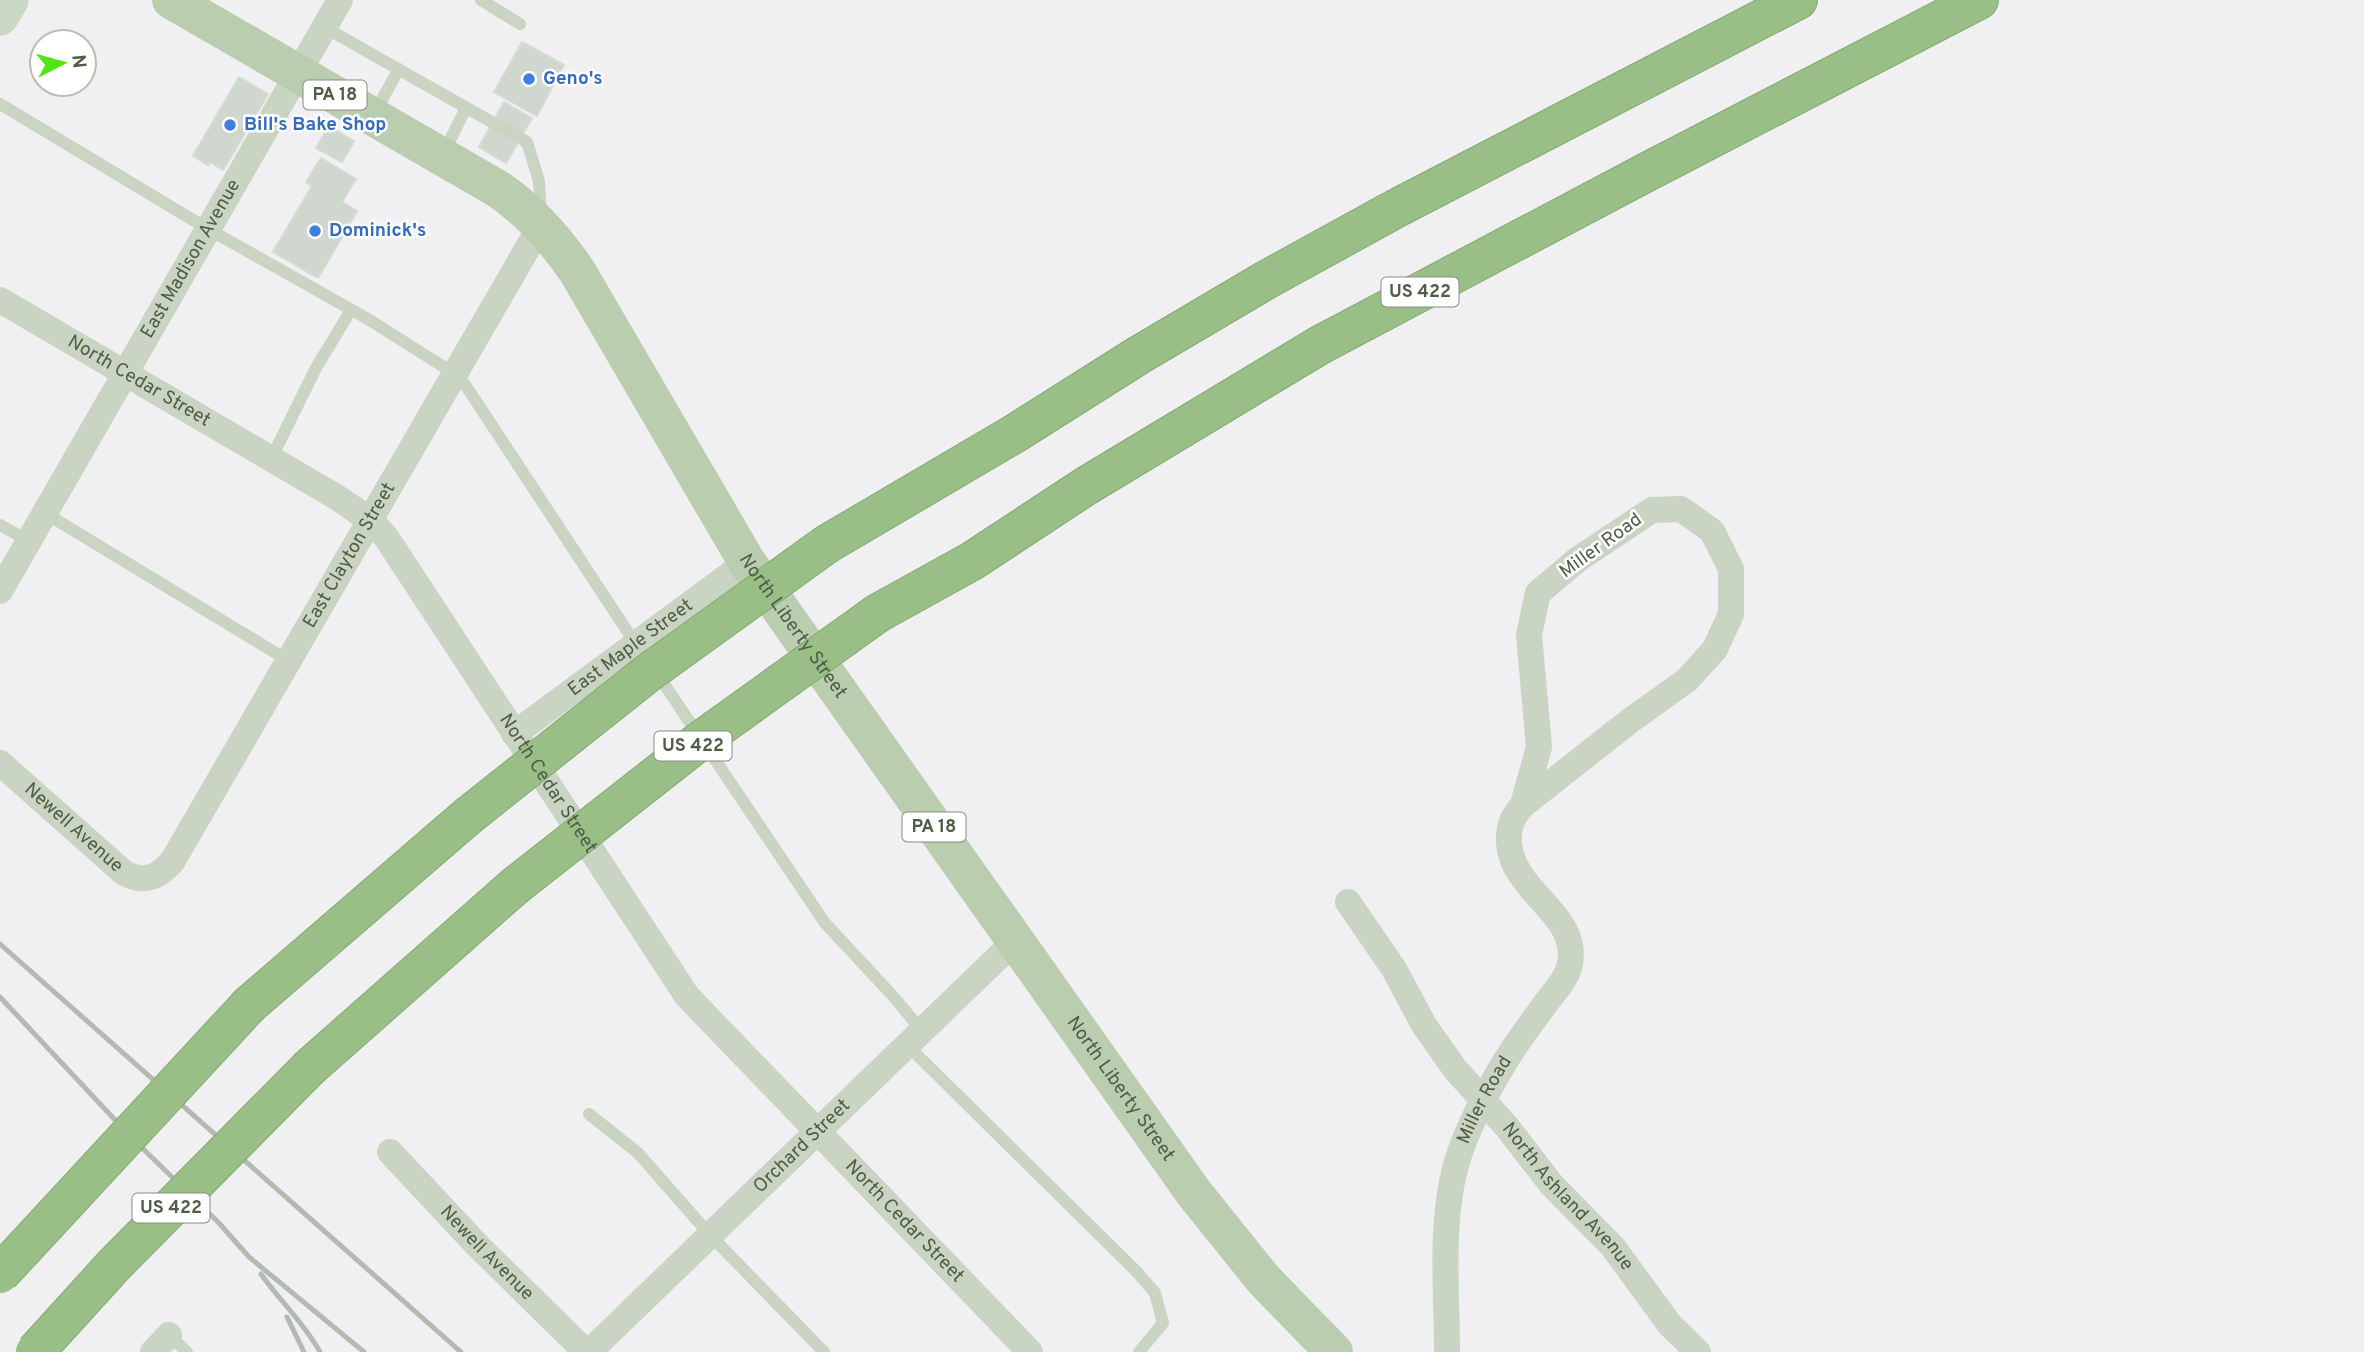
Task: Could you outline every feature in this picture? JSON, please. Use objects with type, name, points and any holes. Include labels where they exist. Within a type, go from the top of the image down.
[{"type":"highway","points":[[0,1274],[249,1005],[468,816],[648,673],[827,544],[1014,434],[1139,355],[1266,280],[1395,209],[1798,0]]},
{"type":"highway","name":"US 422","points":[[35,1352],[114,1265],[310,1067],[515,886],[701,740],[878,613],[972,561],[1086,486],[1320,345],[1979,0]]},
{"type":"main road","name":"North Liberty Street","points":[[172,0],[442,156],[514,200],[541,225],[577,271],[747,562],[1201,1202],[1264,1280],[1334,1352]]},
{"type":"street","points":[[0,17],[10,0]]},
{"type":"street","name":"East Madison Avenue","points":[[0,591],[340,0]]},
{"type":"street","name":"East Clayton Street","points":[[152,878],[163,872],[172,862],[541,225]]},
{"type":"street","name":"North Cedar Street","points":[[0,300],[338,498],[370,520],[386,537],[687,996],[1030,1352]]},
{"type":"street","name":"Miller Road","points":[[1447,1352],[1447,1217],[1452,1181],[1462,1145],[1506,1060],[1564,980],[1569,968],[1565,929],[1558,917],[1528,887],[1516,870],[1510,852],[1509,832],[1513,816],[1523,805],[1631,720],[1687,680],[1715,649],[1731,614],[1731,569],[1712,531],[1681,509],[1652,510],[1577,560],[1538,593],[1529,635],[1539,747],[1523,805]]},
{"type":"street","name":"East Maple Street","points":[[514,734],[747,562]]},
{"type":"street","name":"Newell Avenue","points":[[0,763],[123,872],[142,880],[152,878]]},
{"type":"street","name":"North Ashland Avenue","points":[[1348,902],[1394,969],[1424,1025],[1455,1069],[1507,1127],[1551,1184],[1613,1247],[1670,1325],[1698,1352]]},
{"type":"street","name":"Orchard Street","points":[[587,1352],[1015,941]]},
{"type":"street","name":"Newell Avenue","points":[[390,1152],[478,1246],[587,1352]]},
{"type":"lane","points":[[481,0],[520,24]]},
{"type":"lane","points":[[324,27],[527,142],[539,181],[541,225]]},
{"type":"lane","points":[[373,116],[399,69]]},
{"type":"lane","points":[[0,104],[208,229],[351,310],[455,374],[466,386],[825,923],[892,995],[914,1038],[1154,1293],[1163,1323],[1139,1352]]},
{"type":"lane","points":[[442,156],[466,108]]},
{"type":"lane","points":[[271,459],[316,368],[351,310]]},
{"type":"lane","points":[[44,513],[289,661]]},
{"type":"lane","points":[[0,526],[29,541]]},
{"type":"lane","points":[[589,1114],[638,1153],[710,1235],[824,1352]]},
{"type":"building","name":"Geno's","points":[[522,42],[564,65],[537,116],[494,92]]},
{"type":"building","name":"Bill's Bake Shop","points":[[239,77],[268,94],[223,170],[193,156]]},
{"type":"building","points":[[504,102],[532,118],[506,163],[479,147]]},
{"type":"building","points":[[329,126],[354,141],[342,162],[316,148]]},
{"type":"building","name":"Dominick's","points":[[321,158],[356,179],[342,202],[357,211],[318,278],[273,252],[312,186],[306,182]]},
{"type":"railway","points":[[0,944],[461,1352]]},
{"type":"railway","points":[[0,997],[131,1137],[219,1223],[249,1257],[364,1352]]},
{"type":"railway","points":[[261,1274],[307,1331],[320,1352]]},
{"type":"railway","points":[[287,1317],[304,1352]]},
{"type":"place","name":"Geno's","points":[[529,79]]},
{"type":"place","name":"Bill's Bake Shop","points":[[230,125]]},
{"type":"place","name":"Dominick's","points":[[315,231]]}]
